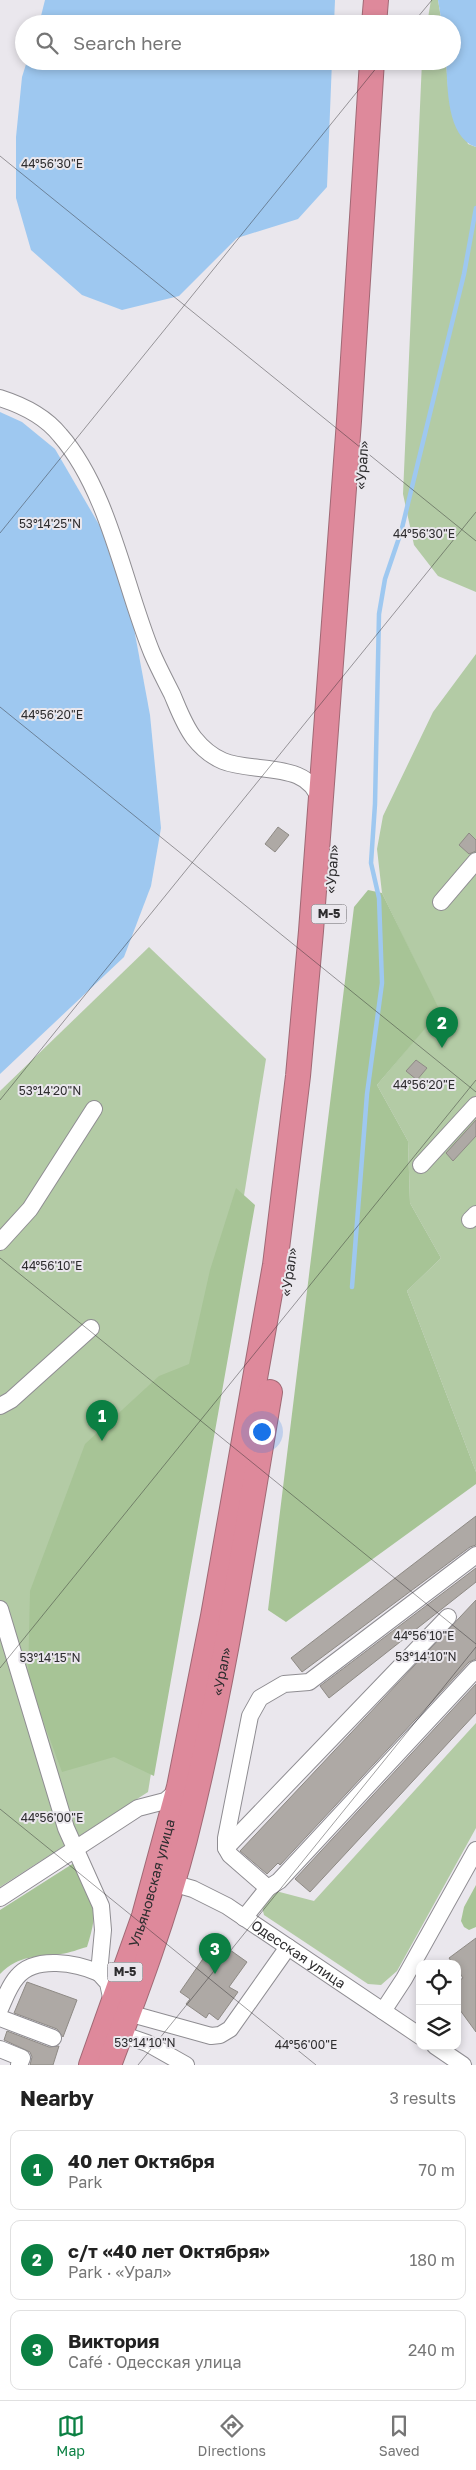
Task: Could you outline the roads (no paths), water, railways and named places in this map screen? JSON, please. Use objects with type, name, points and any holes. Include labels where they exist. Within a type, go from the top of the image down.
[{"type":"highway","points":[[375,15],[376,0]]},
{"type":"highway","points":[[391,15],[392,0]]},
{"type":"highway","name":"«Урал»","points":[[195,1758],[275,1265],[298,1076],[349,421],[371,70]]},
{"type":"highway","name":"«Урал»","points":[[195,1758],[233,1610],[289,1277],[314,1077],[328,934],[365,422],[387,70]]},
{"type":"highway","name":"Ульяновская улица","points":[[92,2065],[120,2019],[110,1976],[164,1880],[169,1828],[179,1787],[195,1758]]},
{"type":"highway","name":"Ульяновская улица","points":[[110,2065],[120,2019],[164,1880],[195,1758]]},
{"type":"street","points":[[0,398],[25,406],[60,434],[80,463],[100,506],[126,573],[152,652],[193,737],[207,752],[223,761],[242,766],[288,772],[310,781],[316,791],[320,806]]},
{"type":"street","points":[[288,772],[301,770],[310,764],[321,751],[325,738]]},
{"type":"street","points":[[441,902],[476,861]]},
{"type":"street","points":[[421,1165],[476,1106]]},
{"type":"street","points":[[0,1242],[30,1209],[94,1109]]},
{"type":"street","points":[[0,1406],[11,1400],[91,1328]]},
{"type":"street","points":[[268,1888],[230,1855],[226,1848],[226,1838],[250,1716],[260,1698],[284,1684],[309,1682],[476,1555]]},
{"type":"street","points":[[0,1610],[66,1828],[77,1848],[100,1906],[110,1976],[76,1964],[50,1963],[35,1967],[18,1975],[0,2008]]},
{"type":"street","points":[[226,1848],[448,1617]]},
{"type":"street","points":[[244,1918],[268,1888],[279,1881],[476,1669]]},
{"type":"street","points":[[0,1898],[138,1808],[166,1802],[179,1787]]},
{"type":"street","points":[[148,1805],[157,1807],[165,1813],[169,1828]]},
{"type":"street","points":[[383,2011],[404,1979],[476,1850]]},
{"type":"street","name":"Одесская улица","points":[[164,1880],[204,1893],[416,2033]]},
{"type":"street","points":[[120,2019],[220,2036],[230,2029],[288,1947]]},
{"type":"street","points":[[0,2018],[53,2038]]},
{"type":"street","points":[[120,2019],[147,2043],[186,2065]]},
{"type":"street","points":[[0,2049],[22,2058],[19,2065]]},
{"type":"street","points":[[441,2050],[463,2065]]},
{"type":"street","points":[[467,2065],[476,2059]]},
{"type":"water","points":[[45,0],[335,0],[334,15],[41,15]]},
{"type":"water","points":[[438,0],[476,0],[476,147],[466,142],[459,133],[450,110],[448,97],[446,70],[461,70],[461,15],[440,15]]},
{"type":"water","points":[[24,70],[332,70],[327,187],[298,219],[237,238],[179,296],[122,310],[82,295],[31,250],[16,198],[16,137]]},
{"type":"water","points":[[0,412],[22,422],[55,449],[101,528],[133,623],[150,715],[161,828],[151,886],[124,957],[0,1074]]},
{"type":"waterway","points":[[352,1287],[367,1094],[382,983],[379,898],[371,863],[375,804],[379,614],[385,579],[401,532],[464,274],[476,208]]},
{"type":"place","name":"с/т «40 лет Октября»","points":[[442,1048]]},
{"type":"place","name":"40 лет Октября","points":[[102,1441]]},
{"type":"place","name":"Виктория","points":[[215,1974]]}]
